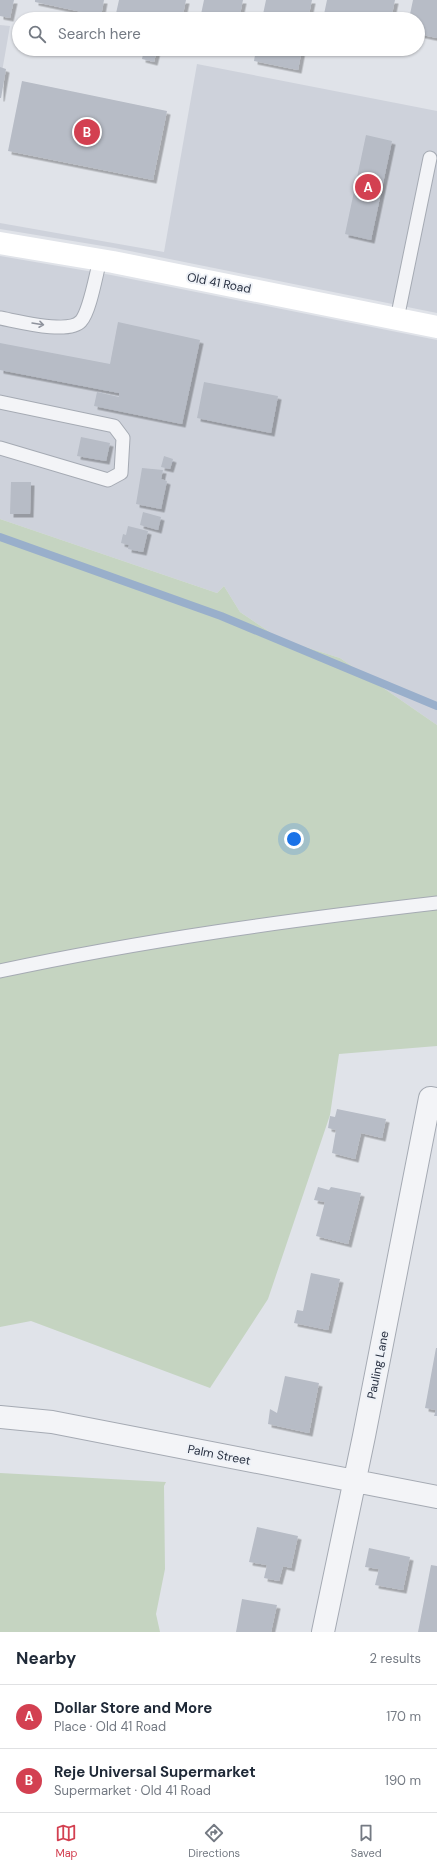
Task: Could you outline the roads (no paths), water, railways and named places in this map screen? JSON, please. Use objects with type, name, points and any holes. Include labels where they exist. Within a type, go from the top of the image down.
[{"type":"street","name":"Old 41 Road","points":[[0,243],[100,260],[437,327]]},
{"type":"street","name":"Pauling Lane","points":[[323,1632],[434,1098]]},
{"type":"street","name":"Palm Street","points":[[0,1417],[52,1422],[437,1497]]},
{"type":"lane","points":[[397,319],[430,158]]},
{"type":"lane","points":[[0,318],[59,327],[70,327],[80,322],[86,311],[100,260]]},
{"type":"lane","points":[[0,402],[114,426],[123,438],[121,473],[108,480],[0,448]]},
{"type":"lane","points":[[0,971],[149,941],[344,914],[437,903]]},
{"type":"waterway","points":[[0,537],[221,616],[437,706]]},
{"type":"place","name":"Reje Universal Supermarket","points":[[87,132]]},
{"type":"place","name":"Dollar Store and More","points":[[368,187]]}]
